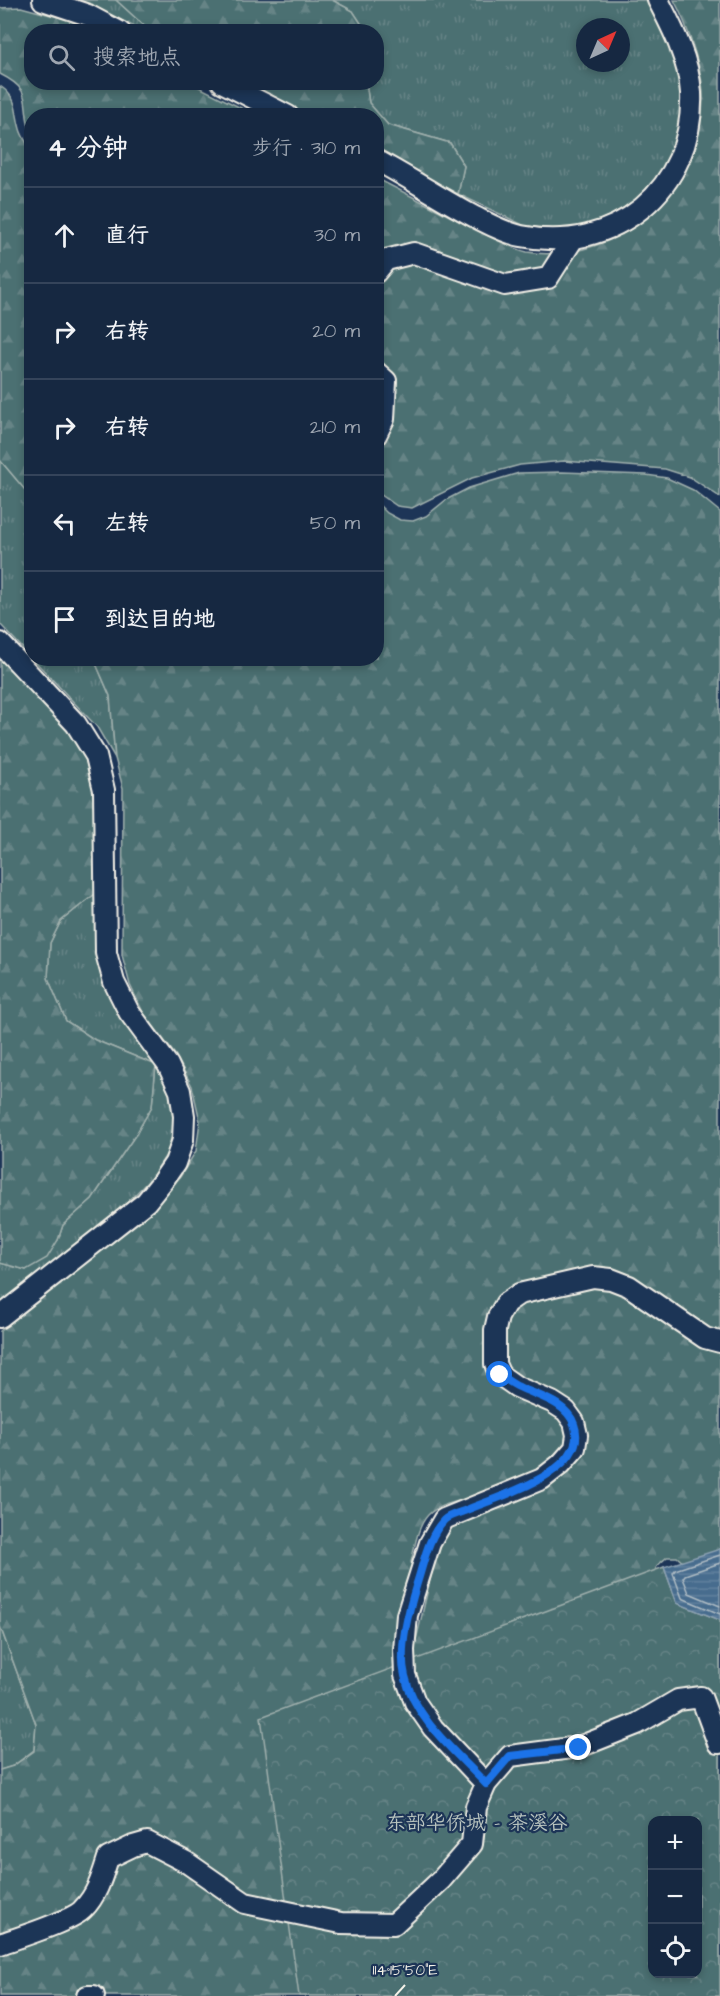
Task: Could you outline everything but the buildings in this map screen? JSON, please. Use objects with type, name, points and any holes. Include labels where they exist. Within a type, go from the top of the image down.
[{"type":"street","points":[[43,0],[88,15],[105,24]]},
{"type":"street","points":[[384,164],[490,224],[519,236],[573,239],[598,233],[623,222],[642,210],[658,194],[672,174],[682,153],[691,123],[691,91],[685,61],[658,0]]},
{"type":"street","points":[[238,90],[272,108]]},
{"type":"street","points":[[384,262],[414,254],[505,285],[548,278],[573,239]]},
{"type":"street","points":[[384,379],[387,381],[384,418]]},
{"type":"street","points":[[0,643],[76,724],[96,756],[104,790],[106,952],[114,982],[129,1012],[168,1065],[180,1091],[184,1116],[183,1140],[175,1163],[146,1202],[0,1317]]},
{"type":"street","points":[[486,1784],[433,1728],[415,1702],[405,1675],[404,1650],[407,1615],[430,1543],[444,1519],[542,1479],[561,1464],[575,1448],[577,1435],[574,1422],[566,1412],[552,1402],[517,1387],[500,1375],[495,1364],[495,1330],[498,1317],[506,1303],[519,1294],[593,1276],[611,1279],[629,1286],[705,1338],[720,1342]]},
{"type":"street","points":[[0,1944],[82,1912],[96,1892],[108,1858],[147,1842],[186,1862],[245,1903],[341,1923],[394,1924],[441,1880],[472,1844],[476,1807],[486,1784],[510,1756],[579,1748],[637,1724],[678,1700],[701,1697],[718,1743],[720,1743]]},
{"type":"street","points":[[87,1996],[94,1996]]},
{"type":"green space","points":[[79,0],[116,0],[142,24],[129,24]]},
{"type":"green space","points":[[116,0],[332,0],[353,11],[361,24],[142,24]]},
{"type":"green space","points":[[332,0],[646,0],[674,54],[681,90],[680,123],[673,151],[657,178],[632,203],[598,223],[566,230],[525,226],[458,194],[464,166],[450,143],[388,125],[384,120],[384,108],[373,108],[369,103],[367,90],[384,90],[384,24],[361,24],[353,11]]},
{"type":"green space","points":[[674,0],[720,0],[720,497],[690,477],[665,469],[564,461],[520,465],[472,478],[412,508],[397,506],[384,497],[384,182],[498,240],[527,252],[561,253],[584,249],[616,237],[653,213],[667,198],[689,163],[696,143],[701,122],[703,88],[698,63]]},
{"type":"green space","points":[[21,7],[77,24],[24,24],[24,90],[205,90],[241,108],[26,108],[23,92],[11,80],[0,74],[0,8]]},
{"type":"green space","points":[[0,86],[13,100],[24,138],[24,489],[0,460]]},
{"type":"green space","points":[[256,90],[367,90],[369,103],[373,108],[292,108]]},
{"type":"green space","points":[[384,120],[388,125],[450,143],[464,166],[458,194],[384,156]]},
{"type":"green space","points":[[0,460],[24,489],[24,650],[0,624]]},
{"type":"green space","points":[[519,473],[646,475],[667,478],[693,490],[720,512],[720,1336],[690,1324],[627,1280],[606,1270],[586,1272],[541,1283],[504,1294],[500,1300],[491,1321],[489,1357],[491,1367],[509,1387],[534,1400],[549,1404],[555,1409],[567,1429],[567,1445],[560,1456],[536,1474],[522,1481],[450,1503],[428,1515],[421,1525],[411,1562],[422,1562],[398,1684],[389,1701],[370,1722],[366,1736],[366,1745],[374,1764],[386,1781],[401,1793],[402,1812],[399,1833],[376,1886],[353,1898],[338,1917],[353,1932],[379,1931],[407,1923],[416,1909],[409,1890],[389,1885],[421,1819],[426,1789],[387,1761],[379,1741],[381,1723],[395,1708],[406,1683],[439,1542],[450,1521],[516,1501],[545,1484],[567,1465],[582,1442],[585,1430],[582,1419],[570,1405],[556,1396],[522,1383],[507,1371],[499,1350],[501,1313],[514,1301],[597,1282],[618,1289],[675,1331],[696,1341],[720,1348],[720,1553],[685,1564],[677,1557],[667,1557],[656,1568],[653,1580],[657,1599],[666,1615],[720,1622],[720,1996],[0,1996],[0,1770],[13,1766],[34,1751],[36,1724],[0,1626],[0,1331],[136,1223],[161,1200],[180,1177],[196,1151],[200,1121],[192,1086],[176,1056],[143,1012],[130,985],[122,955],[123,788],[115,758],[110,696],[97,666],[384,666],[384,510],[400,520],[413,521],[426,516],[446,500],[469,488]]},
{"type":"green space","points":[[0,658],[66,729],[83,752],[93,784],[96,893],[61,921],[50,943],[48,978],[66,1021],[95,1040],[156,1065],[152,1106],[136,1134],[92,1199],[63,1225],[58,1240],[47,1258],[26,1270],[0,1263]]},
{"type":"green space","points":[[40,666],[97,666],[110,696],[115,758],[97,727]]},
{"type":"green space","points":[[96,893],[98,962],[107,992],[121,1020],[156,1065],[95,1040],[66,1021],[48,978],[50,943],[61,921]]},
{"type":"green space","points":[[156,1065],[170,1094],[174,1124],[168,1152],[151,1178],[122,1208],[0,1306],[0,1263],[26,1270],[58,1240],[63,1225],[92,1199],[152,1106]]},
{"type":"green space","name":"东部华侨城 - 茶溪谷","points":[[664,1567],[677,1603],[720,1620],[720,1996],[299,1996],[261,1717]]},
{"type":"green space","points":[[0,1626],[36,1724],[34,1750],[13,1766],[0,1770]]},
{"type":"water","points":[[720,1549],[720,1620],[677,1603],[664,1567]]},
{"type":"route","points":[[500,1375],[517,1387],[552,1402],[566,1412],[574,1422],[577,1435],[575,1448],[561,1464],[542,1479],[444,1519],[430,1543],[407,1615],[404,1650],[405,1675],[415,1702],[433,1728],[486,1784],[510,1756],[579,1748]]}]
